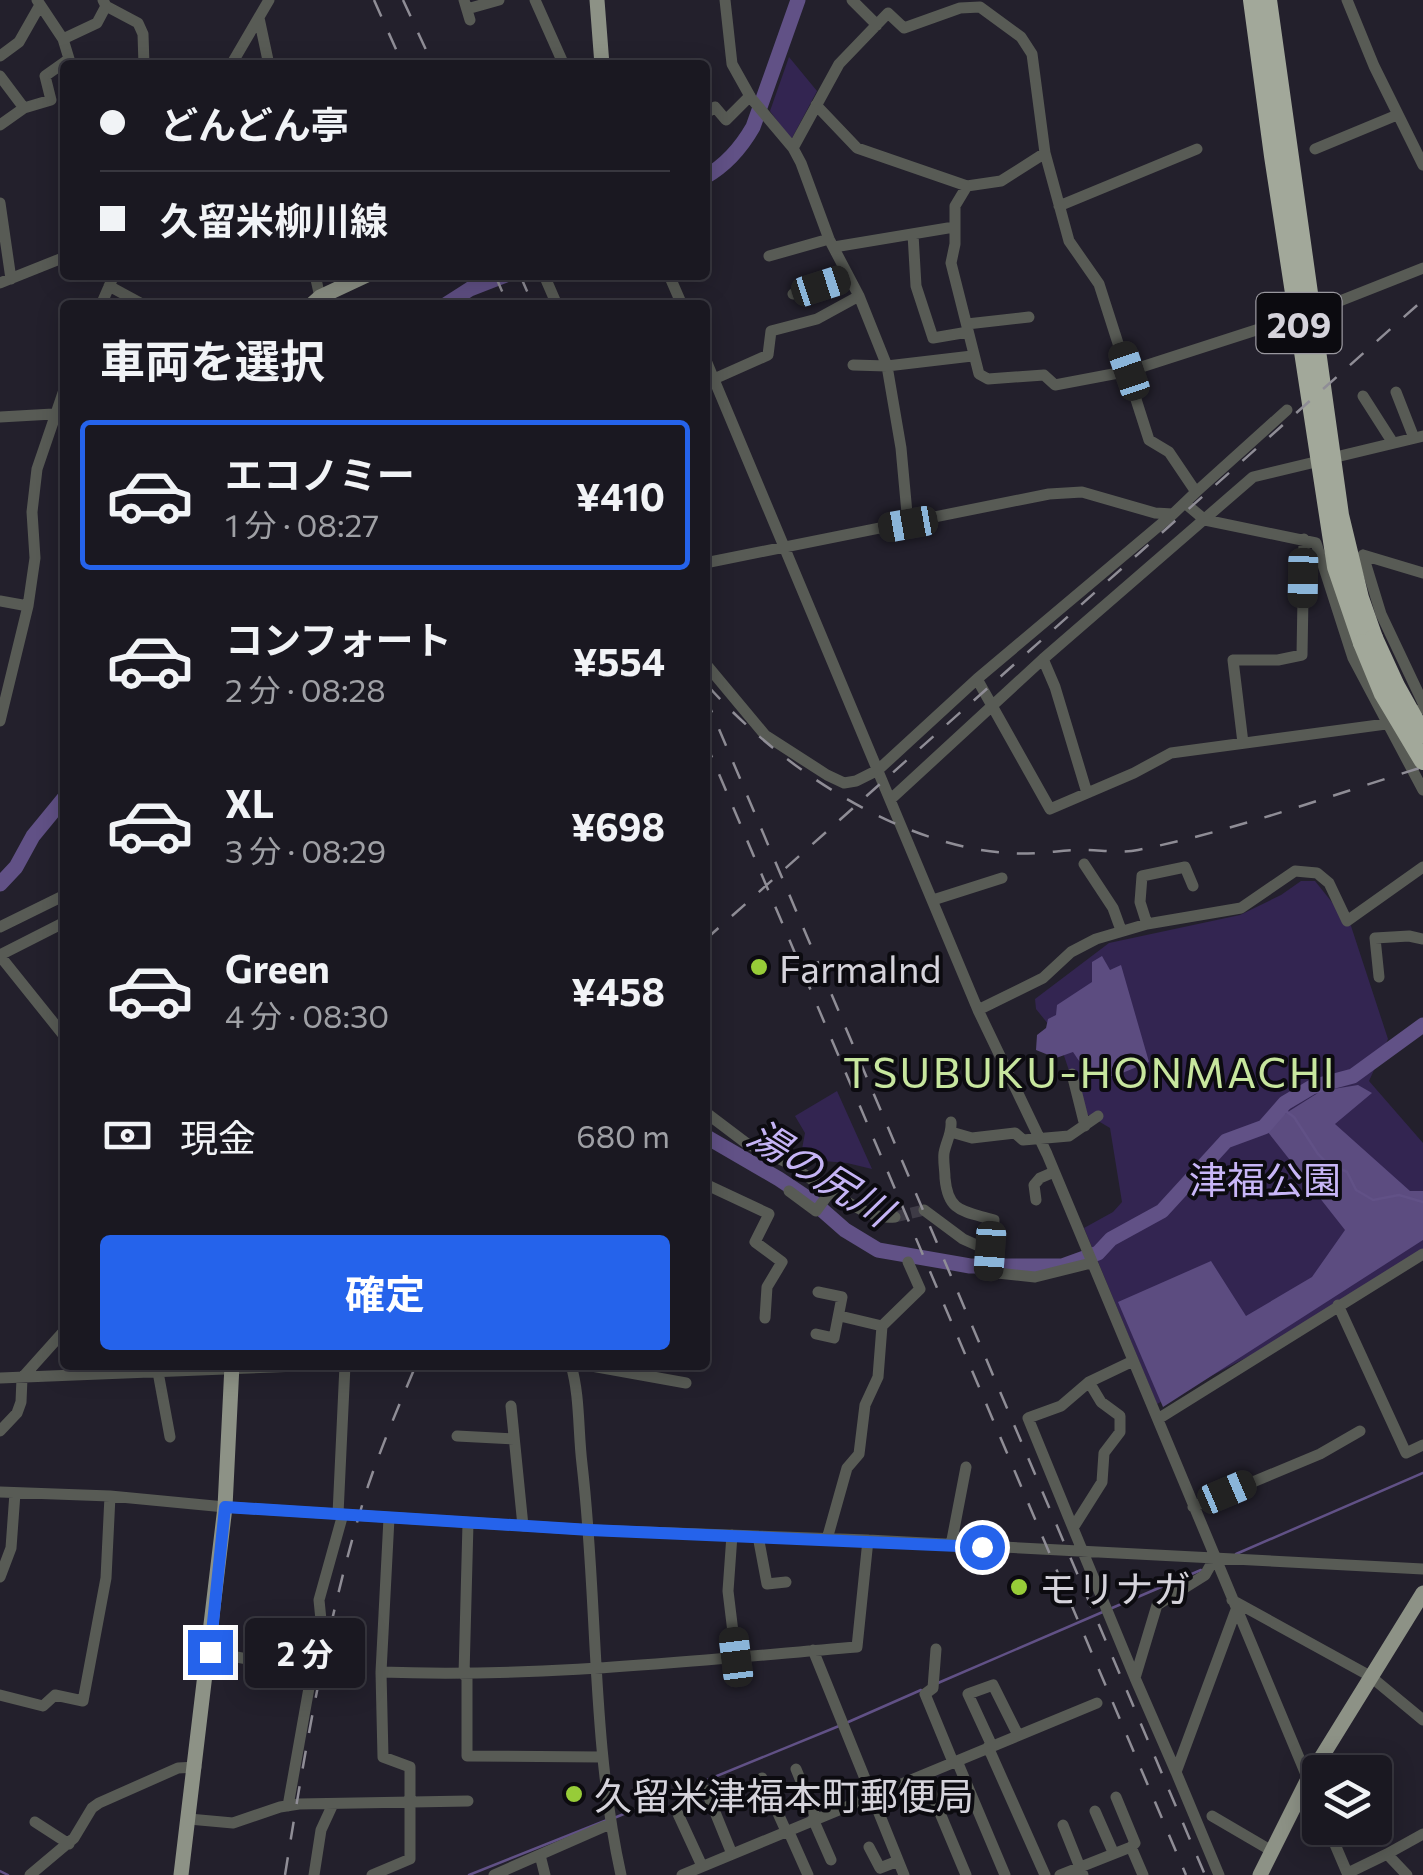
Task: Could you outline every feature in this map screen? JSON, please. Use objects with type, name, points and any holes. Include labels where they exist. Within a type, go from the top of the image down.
[{"type":"highway","name":"209","points":[[1252,0],[1326,460],[1384,694],[1423,761]]},
{"type":"highway","name":"209","points":[[1268,0],[1305,314]]},
{"type":"highway","name":"209","points":[[1368,640],[1423,734]]},
{"type":"main road","points":[[598,0],[602,60]]},
{"type":"main road","points":[[318,300],[357,280]]},
{"type":"main road","points":[[181,1875],[225,1507],[232,1370]]},
{"type":"main road","points":[[1324,1753],[1423,1592]]},
{"type":"main road","points":[[1260,1875],[1302,1791]]},
{"type":"street","points":[[234,60],[269,0]]},
{"type":"street","points":[[467,10],[500,0]]},
{"type":"street","points":[[535,0],[562,60]]},
{"type":"street","points":[[725,0],[732,64],[750,96],[793,148],[887,366],[901,448],[908,524]]},
{"type":"street","points":[[852,0],[876,25]]},
{"type":"street","points":[[1347,0],[1423,165]]},
{"type":"street","points":[[0,56],[19,42],[39,2],[64,39],[69,60]]},
{"type":"street","points":[[64,39],[97,23],[104,3],[138,23],[143,34],[144,60]]},
{"type":"street","points":[[793,148],[839,64],[888,13],[904,28],[960,8],[980,7],[1021,37],[1032,54],[1045,153],[1070,241],[1099,284],[1149,440],[1169,452],[1196,492]]},
{"type":"street","points":[[258,18],[268,60]]},
{"type":"street","points":[[0,125],[24,108],[50,100],[45,76],[60,68]]},
{"type":"street","points":[[0,76],[24,108]]},
{"type":"street","points":[[710,110],[714,107],[726,120],[750,96]]},
{"type":"street","points":[[816,105],[856,148],[967,186],[1001,181],[1045,153]]},
{"type":"street","points":[[1316,148],[1397,114]]},
{"type":"street","points":[[1059,206],[1197,149]]},
{"type":"street","points":[[967,186],[955,206],[952,264],[972,356],[978,374],[988,379],[1044,375],[1055,385],[1129,371],[1305,314],[1423,268]]},
{"type":"street","points":[[0,203],[5,281],[60,260]]},
{"type":"street","points":[[768,256],[831,243],[954,227]]},
{"type":"street","points":[[914,234],[916,286],[933,338],[1029,317]]},
{"type":"street","points":[[794,294],[849,277]]},
{"type":"street","points":[[112,281],[137,300]]},
{"type":"street","points":[[714,379],[768,354],[770,332],[817,319],[859,296]]},
{"type":"street","points":[[853,365],[887,366],[972,356]]},
{"type":"street","points":[[710,370],[978,1010],[1054,1172],[1302,1765]]},
{"type":"street","points":[[891,799],[1043,659],[1253,477],[1419,437],[1396,392]]},
{"type":"street","points":[[1362,396],[1392,443]]},
{"type":"street","points":[[0,721],[28,606],[35,558],[32,512],[37,469],[60,398]]},
{"type":"street","points":[[710,669],[765,734],[844,783],[866,778],[1186,504],[1288,410]]},
{"type":"street","points":[[0,417],[53,414]]},
{"type":"street","points":[[710,562],[908,524],[992,503],[1082,492],[1173,514]]},
{"type":"street","points":[[1186,504],[1206,520],[1316,542],[1348,644],[1423,790]]},
{"type":"street","points":[[1244,743],[1233,660],[1278,660],[1302,655],[1304,539]]},
{"type":"street","points":[[978,680],[1050,808],[1171,753],[1386,724],[1423,705],[1382,614],[1363,555],[1423,572]]},
{"type":"street","points":[[0,601],[28,606]]},
{"type":"street","points":[[1043,659],[1088,793]]},
{"type":"street","points":[[1084,864],[1105,894],[1121,930]]},
{"type":"street","points":[[1147,924],[1140,902],[1142,876],[1184,867],[1194,886]]},
{"type":"street","points":[[978,1010],[1043,978],[1071,952],[1121,930],[1241,908],[1295,871],[1317,873],[1328,882],[1347,921],[1423,868]]},
{"type":"street","points":[[934,900],[1002,878]]},
{"type":"street","points":[[0,927],[60,897]]},
{"type":"street","points":[[60,925],[0,955],[60,1032]]},
{"type":"street","points":[[1379,976],[1375,938],[1423,939]]},
{"type":"street","points":[[1072,1074],[1084,1126]]},
{"type":"street","points":[[710,1116],[746,1143],[786,1162],[859,1209],[885,1218],[895,1217]]},
{"type":"street","points":[[1091,1263],[1035,1277],[988,1272],[994,1220],[957,1209],[949,1201],[944,1154],[951,1127],[972,1138],[1004,1133],[1023,1140],[1068,1136],[1098,1116]]},
{"type":"street","points":[[1036,1200],[1034,1186],[1040,1178],[1054,1172]]},
{"type":"street","points":[[710,1186],[769,1214],[755,1242],[782,1262],[767,1287],[765,1318]]},
{"type":"street","points":[[788,1191],[816,1211],[830,1192]]},
{"type":"street","points":[[924,1210],[963,1240],[990,1251]]},
{"type":"street","points":[[1158,1419],[1423,1254]]},
{"type":"street","points":[[827,1539],[846,1468],[859,1454],[866,1405],[878,1377],[882,1326],[920,1288],[908,1262]]},
{"type":"street","points":[[816,1334],[834,1338],[842,1297],[818,1292]]},
{"type":"street","points":[[1338,1305],[1406,1453],[1423,1445]]},
{"type":"street","points":[[840,1316],[882,1326]]},
{"type":"street","points":[[0,1431],[22,1402],[22,1378],[60,1336]]},
{"type":"street","points":[[1133,1361],[1089,1382],[1060,1406],[1028,1418],[1219,1875]]},
{"type":"street","points":[[0,1378],[183,1370]]},
{"type":"street","points":[[288,1806],[322,1620],[320,1600],[341,1514],[345,1370]]},
{"type":"street","points":[[572,1370],[590,1530],[601,1757],[622,1875]]},
{"type":"street","points":[[633,1370],[686,1383]]},
{"type":"street","points":[[158,1372],[170,1437]]},
{"type":"street","points":[[1073,1528],[1102,1482],[1104,1453],[1120,1432],[1120,1416],[1101,1402],[1089,1382]]},
{"type":"street","points":[[511,1406],[523,1526]]},
{"type":"street","points":[[1193,1507],[1320,1454],[1360,1431]]},
{"type":"street","points":[[457,1436],[514,1440]]},
{"type":"street","points":[[952,1545],[966,1467]]},
{"type":"street","points":[[0,1492],[110,1496],[590,1530],[868,1540],[1423,1569]]},
{"type":"street","points":[[0,1577],[11,1548],[15,1493]]},
{"type":"street","points":[[0,1695],[43,1706],[55,1695],[83,1701],[106,1578],[110,1496]]},
{"type":"street","points":[[372,1875],[410,1859],[410,1767],[383,1757],[381,1672],[389,1518]]},
{"type":"street","points":[[468,1523],[467,1756],[601,1757]]},
{"type":"street","points":[[732,1535],[728,1591],[736,1657]]},
{"type":"street","points":[[758,1536],[767,1584],[786,1582]]},
{"type":"street","points":[[381,1672],[466,1675],[594,1670],[857,1647],[868,1540]]},
{"type":"street","points":[[1136,1678],[1157,1606],[1205,1575],[1214,1559]]},
{"type":"street","points":[[1234,1605],[1370,1676],[1423,1720]]},
{"type":"street","points":[[1176,1772],[1234,1605]]},
{"type":"street","points":[[813,1650],[904,1875]]},
{"type":"street","points":[[936,1650],[934,1688],[925,1694],[1005,1875]]},
{"type":"street","points":[[210,1652],[312,1671]]},
{"type":"street","points":[[1018,1735],[994,1684],[968,1694],[1044,1875]]},
{"type":"street","points":[[682,1875],[1098,1703]]},
{"type":"street","points":[[30,1875],[68,1844],[99,1802],[178,1768],[196,1767]]},
{"type":"street","points":[[796,1769],[831,1860]]},
{"type":"street","points":[[924,1774],[966,1875]]},
{"type":"street","points":[[762,1778],[808,1875]]},
{"type":"street","points":[[706,1790],[732,1854]]},
{"type":"street","points":[[712,1804],[736,1794]]},
{"type":"street","points":[[1060,1875],[1081,1871],[1135,1843],[1116,1797]]},
{"type":"street","points":[[189,1819],[233,1823],[288,1806],[468,1802]]},
{"type":"street","points":[[314,1875],[322,1830],[332,1804]]},
{"type":"street","points":[[1095,1810],[1113,1852]]},
{"type":"street","points":[[678,1814],[702,1866]]},
{"type":"street","points":[[1212,1816],[1272,1851]]},
{"type":"street","points":[[35,1822],[68,1844]]},
{"type":"street","points":[[494,1875],[610,1824]]},
{"type":"street","points":[[1063,1824],[1081,1871]]},
{"type":"street","points":[[1335,1845],[1348,1874],[1423,1834]]},
{"type":"street","points":[[869,1846],[880,1868],[898,1861]]},
{"type":"street","points":[[1131,1847],[1143,1875]]},
{"type":"street","points":[[1387,1854],[1406,1875]]},
{"type":"street","points":[[540,1855],[545,1875]]},
{"type":"green space","points":[[789,57],[817,91],[791,140],[770,111]]},
{"type":"green space","name":"津福公園","points":[[1301,881],[1315,881],[1351,926],[1388,1039],[1369,1081],[1423,1143],[1423,1249],[1261,1350],[1157,1404],[1084,1228],[1113,1212],[1122,1202],[1110,1128],[1083,1112],[1057,1035],[1036,1009],[1035,999],[1109,943],[1240,915]]},
{"type":"green space","points":[[837,1091],[872,1169],[812,1160],[802,1149],[805,1133],[795,1116]]},
{"type":"shaded area","points":[[1102,956],[1110,970],[1121,965],[1149,1062],[1106,1077],[1090,1072],[1073,1052],[1056,1058],[1036,1050],[1037,1035],[1046,1028],[1048,1019],[1056,1015],[1057,1005],[1092,982],[1092,962]]},
{"type":"shaded area","points":[[1358,1085],[1372,1093],[1335,1124],[1410,1191],[1423,1191],[1423,1240],[1163,1407],[1118,1302],[1211,1261],[1246,1316],[1312,1277],[1345,1230],[1264,1127],[1321,1091]]},
{"type":"waterway","points":[[710,174],[732,155],[753,127],[798,0]]},
{"type":"waterway","points":[[453,300],[493,280]]},
{"type":"waterway","points":[[0,884],[60,803]]},
{"type":"waterway","name":"湯の尻川","points":[[710,1139],[779,1179],[878,1250],[970,1266],[1062,1266],[1098,1253],[1111,1239],[1162,1211],[1226,1141],[1264,1127],[1285,1103],[1312,1087],[1353,1076],[1423,1025]]},
{"type":"waterway","points":[[1280,1107],[1294,1117],[1326,1162],[1347,1172],[1356,1190],[1373,1200],[1399,1195],[1423,1202]]},
{"type":"waterway","points":[[1236,1554],[1423,1473]]},
{"type":"waterway","points":[[1112,1608],[1201,1570]]},
{"type":"waterway","points":[[938,1683],[1105,1611]]},
{"type":"waterway","points":[[846,1723],[921,1690]]},
{"type":"waterway","points":[[614,1818],[839,1726]]},
{"type":"waterway","points":[[469,1875],[607,1820]]},
{"type":"waterway","points":[[0,1871],[8,1875]]},
{"type":"tunnel","points":[[895,1217],[924,1210]]},
{"type":"railway","points":[[374,0],[401,60]]},
{"type":"railway","points":[[403,0],[431,60]]},
{"type":"railway","points":[[497,280],[506,300]]},
{"type":"railway","points":[[522,280],[531,300]]},
{"type":"railway","points":[[710,936],[1423,300]]},
{"type":"railway","points":[[710,688],[770,745],[844,797],[925,835],[966,847],[1008,853],[1138,850],[1246,823],[1423,767]]},
{"type":"railway","points":[[710,708],[1205,1875]]},
{"type":"railway","points":[[710,753],[1186,1875]]},
{"type":"railway","points":[[285,1875],[310,1728],[341,1582],[368,1486],[414,1370]]},
{"type":"place","name":"Farmalnd","points":[[759,967]]},
{"type":"place","name":"モリナガ","points":[[1019,1587]]},
{"type":"place","name":"久留米津福本町郵便局","points":[[574,1794]]},
{"type":"district","name":"TSUBUKU-HONMACHI","points":[[1090,1071]]},
{"type":"route","points":[[210,1652],[225,1507],[590,1530],[982,1547]]}]
